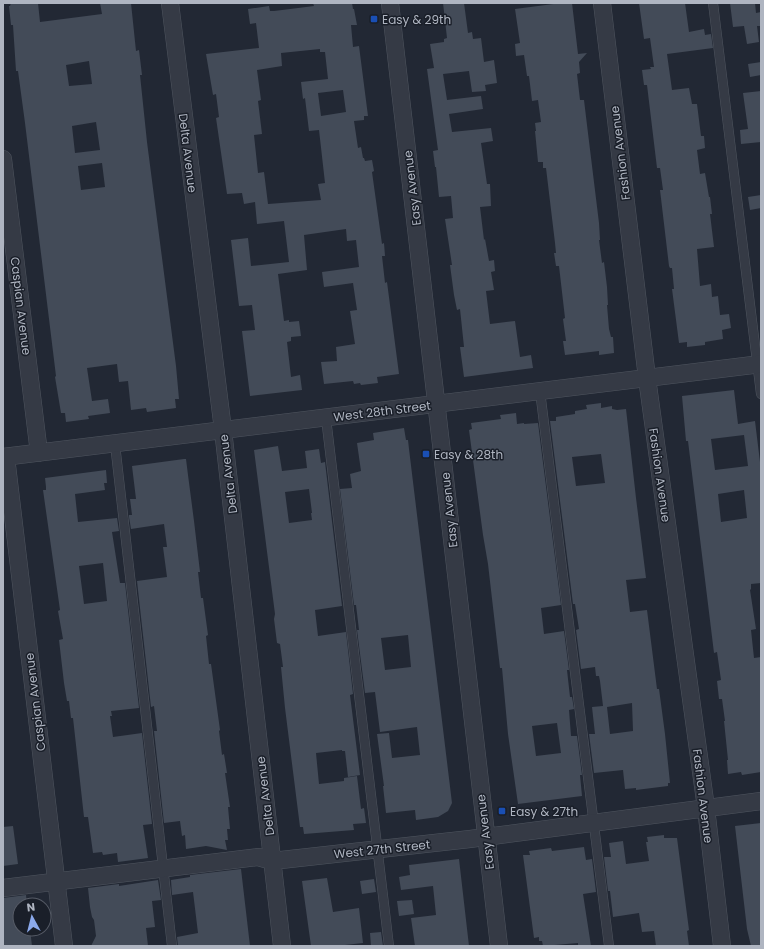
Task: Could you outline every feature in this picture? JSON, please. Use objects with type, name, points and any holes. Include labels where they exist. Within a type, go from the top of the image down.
[{"type":"street","name":"Delta Avenue","points":[[170,3],[223,430],[282,946]]},
{"type":"street","name":"Easy Avenue","points":[[390,3],[499,946]]},
{"type":"street","name":"Fashion Avenue","points":[[602,3],[647,378],[706,808],[722,946]]},
{"type":"street","name":"Caspian Avenue","points":[[3,159],[40,453]]},
{"type":"street","name":"West 28th Street","points":[[5,457],[759,364]]},
{"type":"street","name":"Caspian Avenue","points":[[5,457],[64,946]]},
{"type":"street","name":"West 27th Street","points":[[3,888],[258,857],[272,861],[486,837],[761,801]]},
{"type":"lane","points":[[713,3],[759,364],[761,394]]},
{"type":"lane","points":[[540,391],[609,946]]},
{"type":"lane","points":[[326,418],[389,946]]},
{"type":"lane","points":[[114,444],[172,946]]},
{"type":"building","points":[[11,3],[38,3],[40,22],[102,14],[100,3],[131,3],[136,51],[139,50],[147,142],[176,366],[179,399],[175,399],[176,408],[147,412],[146,408],[131,410],[128,381],[119,382],[117,364],[87,368],[92,401],[108,399],[110,413],[88,416],[89,419],[66,422],[65,413],[61,413],[55,377],[25,123],[18,71],[16,71],[13,25],[11,25]],"holes":[[[89,61],[92,84],[69,86],[66,65]],[[96,122],[100,150],[75,153],[72,126]],[[102,163],[105,187],[81,190],[78,166]]]},
{"type":"building","points":[[313,3],[352,3],[354,9],[357,25],[351,25],[353,47],[359,46],[368,116],[364,116],[364,120],[354,121],[358,148],[361,147],[365,161],[372,160],[374,171],[372,172],[382,244],[384,243],[385,256],[382,256],[385,283],[387,282],[399,374],[377,377],[378,383],[361,385],[360,383],[354,384],[353,381],[324,384],[321,362],[337,361],[336,347],[355,344],[350,311],[357,310],[353,283],[324,287],[322,272],[359,267],[356,240],[347,241],[346,229],[304,235],[307,270],[278,274],[284,321],[299,321],[301,336],[291,337],[291,341],[287,342],[291,377],[300,375],[302,390],[250,396],[242,331],[255,330],[252,305],[239,306],[231,240],[248,238],[251,266],[289,262],[284,221],[257,224],[255,202],[244,204],[242,193],[227,194],[216,118],[219,117],[216,94],[213,95],[206,54],[259,48],[256,23],[250,24],[248,9],[269,6],[270,11],[274,11],[314,6]],"holes":[[[320,49],[320,52],[325,52],[328,79],[301,82],[303,99],[305,98],[309,131],[319,130],[325,183],[318,184],[321,200],[268,204],[264,172],[258,173],[254,135],[262,134],[258,101],[261,100],[257,70],[282,66],[281,53]],[[343,90],[346,112],[321,116],[318,93]]]},
{"type":"building","points":[[443,3],[464,3],[468,33],[472,32],[473,39],[481,38],[484,62],[494,60],[497,83],[485,85],[486,91],[472,92],[469,71],[443,74],[447,100],[481,96],[483,109],[449,114],[452,132],[491,128],[493,141],[481,143],[487,184],[490,184],[491,206],[480,207],[484,240],[485,239],[489,261],[494,260],[495,271],[491,272],[494,290],[486,291],[490,324],[515,321],[520,357],[531,355],[533,368],[464,377],[460,347],[464,347],[460,309],[457,310],[454,295],[450,265],[452,265],[445,219],[453,218],[451,196],[439,197],[433,151],[438,150],[427,69],[434,68],[430,44],[444,42],[444,39],[447,38]]},
{"type":"building","points":[[572,3],[578,54],[587,53],[579,62],[580,73],[577,74],[580,100],[584,100],[599,223],[599,240],[602,263],[604,262],[607,287],[609,329],[611,337],[613,337],[614,353],[599,355],[599,351],[565,355],[563,341],[566,341],[563,319],[565,318],[559,266],[556,266],[554,253],[556,253],[546,168],[543,168],[543,162],[538,162],[535,123],[541,122],[538,100],[532,101],[529,76],[527,76],[524,55],[516,56],[515,44],[520,43],[515,9]]},
{"type":"building","points":[[639,3],[685,3],[689,32],[704,29],[705,35],[711,34],[713,48],[667,54],[672,90],[689,88],[692,104],[697,104],[701,136],[704,136],[705,148],[697,150],[700,174],[705,173],[710,197],[712,214],[710,214],[714,247],[697,249],[700,286],[711,284],[712,297],[718,296],[720,315],[729,314],[731,328],[722,330],[723,339],[705,342],[705,345],[687,347],[687,342],[679,343],[672,289],[674,289],[672,268],[669,266],[660,190],[663,190],[660,168],[657,168],[647,85],[644,85],[642,70],[651,69],[650,67],[654,67],[650,38],[644,39]]},
{"type":"building","points":[[730,3],[755,3],[756,13],[761,12],[761,26],[757,26],[759,42],[747,44],[744,26],[733,27]]},
{"type":"building","points":[[761,62],[761,75],[750,77],[748,64]]},
{"type":"building","points":[[761,91],[761,142],[741,144],[740,130],[748,129],[743,93]]},
{"type":"building","points":[[761,195],[761,208],[750,210],[748,197]]},
{"type":"building","points":[[734,390],[738,424],[755,421],[760,462],[761,461],[761,583],[751,584],[750,590],[756,629],[751,630],[754,658],[761,657],[761,772],[742,775],[741,772],[728,774],[725,721],[722,699],[719,699],[717,681],[721,680],[717,652],[714,653],[688,441],[686,441],[682,396]],"holes":[[[744,435],[748,466],[715,470],[711,439]],[[744,490],[747,518],[721,522],[718,494]]]},
{"type":"building","points":[[601,403],[601,408],[612,406],[612,409],[626,409],[646,578],[626,580],[630,612],[647,610],[657,689],[659,689],[665,734],[670,783],[668,783],[668,786],[636,790],[636,788],[625,789],[623,770],[594,773],[589,734],[595,734],[592,707],[603,706],[600,681],[599,676],[596,676],[595,667],[581,669],[576,630],[579,629],[575,604],[573,604],[550,421],[556,421],[556,417],[575,414],[575,411],[587,409],[586,405]],"holes":[[[601,454],[605,483],[576,486],[572,457]],[[632,703],[633,731],[610,734],[607,707]]]},
{"type":"building","points":[[516,413],[517,424],[538,423],[561,605],[541,608],[544,634],[564,631],[569,670],[567,670],[570,697],[572,697],[574,709],[569,710],[571,736],[577,736],[582,775],[580,775],[582,796],[518,804],[508,734],[502,668],[500,668],[488,564],[469,430],[472,429],[471,423],[501,419],[500,415]],"holes":[[[557,723],[561,753],[536,756],[532,726]]]},
{"type":"building","points":[[404,428],[406,440],[408,440],[452,803],[448,811],[438,817],[416,820],[415,810],[386,813],[377,734],[389,733],[392,758],[420,755],[417,727],[380,732],[375,692],[365,693],[357,630],[359,630],[356,605],[354,605],[340,489],[352,488],[350,474],[361,471],[357,443],[374,440],[373,433]],"holes":[[[408,635],[411,667],[385,670],[381,638]]]},
{"type":"building","points":[[278,446],[282,471],[307,468],[305,451],[319,449],[321,463],[325,462],[342,606],[315,610],[318,636],[346,632],[353,694],[350,695],[360,775],[348,777],[345,751],[342,750],[316,753],[319,784],[344,781],[344,778],[357,776],[361,809],[364,808],[366,823],[353,824],[354,830],[304,834],[303,827],[300,827],[285,708],[281,667],[283,667],[280,644],[277,643],[274,619],[275,614],[254,450]],"holes":[[[309,489],[312,520],[289,523],[285,492]]]},
{"type":"building","points":[[186,459],[200,572],[198,572],[201,598],[203,598],[208,635],[206,636],[209,664],[211,664],[222,755],[224,754],[227,773],[225,773],[230,807],[228,807],[230,829],[227,829],[228,840],[225,840],[227,850],[206,846],[186,849],[185,835],[182,836],[180,821],[164,823],[154,731],[157,731],[154,706],[151,707],[137,581],[167,577],[163,547],[167,547],[164,524],[131,529],[129,517],[129,515],[132,515],[130,499],[136,499],[132,466]]},
{"type":"building","points":[[106,470],[107,483],[104,483],[105,490],[75,494],[78,522],[117,518],[119,531],[112,532],[120,583],[125,583],[139,708],[111,711],[112,716],[110,716],[113,737],[142,733],[152,824],[143,825],[148,858],[118,862],[117,853],[103,855],[102,852],[93,853],[88,817],[84,817],[73,718],[71,718],[69,701],[67,701],[64,683],[59,640],[63,639],[58,611],[60,610],[43,490],[46,490],[45,478]],"holes":[[[103,563],[107,601],[84,604],[79,566]]]},
{"type":"building","points":[[761,823],[761,946],[751,946],[747,929],[735,826]]},
{"type":"building","points":[[13,826],[18,864],[3,866],[3,827]]},
{"type":"building","points":[[664,835],[664,838],[677,838],[689,930],[687,931],[689,946],[656,946],[654,931],[642,932],[639,913],[613,917],[604,857],[611,857],[609,843],[623,841],[626,864],[649,861],[646,842],[648,842],[647,837]]},
{"type":"building","points":[[584,847],[586,860],[592,859],[596,892],[583,894],[591,946],[578,946],[578,943],[543,946],[542,941],[539,941],[539,937],[534,938],[523,855],[530,855],[529,851],[551,848],[552,851]]},
{"type":"building","points":[[459,859],[469,946],[415,946],[411,918],[436,915],[433,886],[401,890],[399,877],[410,875],[409,865]]},
{"type":"building","points":[[241,869],[250,946],[178,946],[177,937],[198,933],[193,892],[172,895],[171,880],[190,877],[190,875]]},
{"type":"building","points":[[327,878],[333,912],[359,908],[363,943],[336,946],[311,946],[302,881]]},
{"type":"building","points":[[374,879],[376,892],[362,894],[360,881]]},
{"type":"building","points":[[158,880],[161,900],[152,901],[155,927],[146,928],[148,946],[91,946],[96,936],[88,888],[119,884],[119,886]]},
{"type":"building","points":[[26,895],[26,897],[12,897],[12,937],[31,937],[32,946],[3,946],[3,898]]},
{"type":"building","points":[[412,900],[414,914],[399,916],[397,901]]},
{"type":"building","points":[[381,932],[383,946],[371,946],[370,933]]},
{"type":"place","name":"Easy & 29th","points":[[374,19]]},
{"type":"place","name":"Easy & 28th","points":[[426,454]]},
{"type":"place","name":"Easy & 27th","points":[[502,811]]}]
